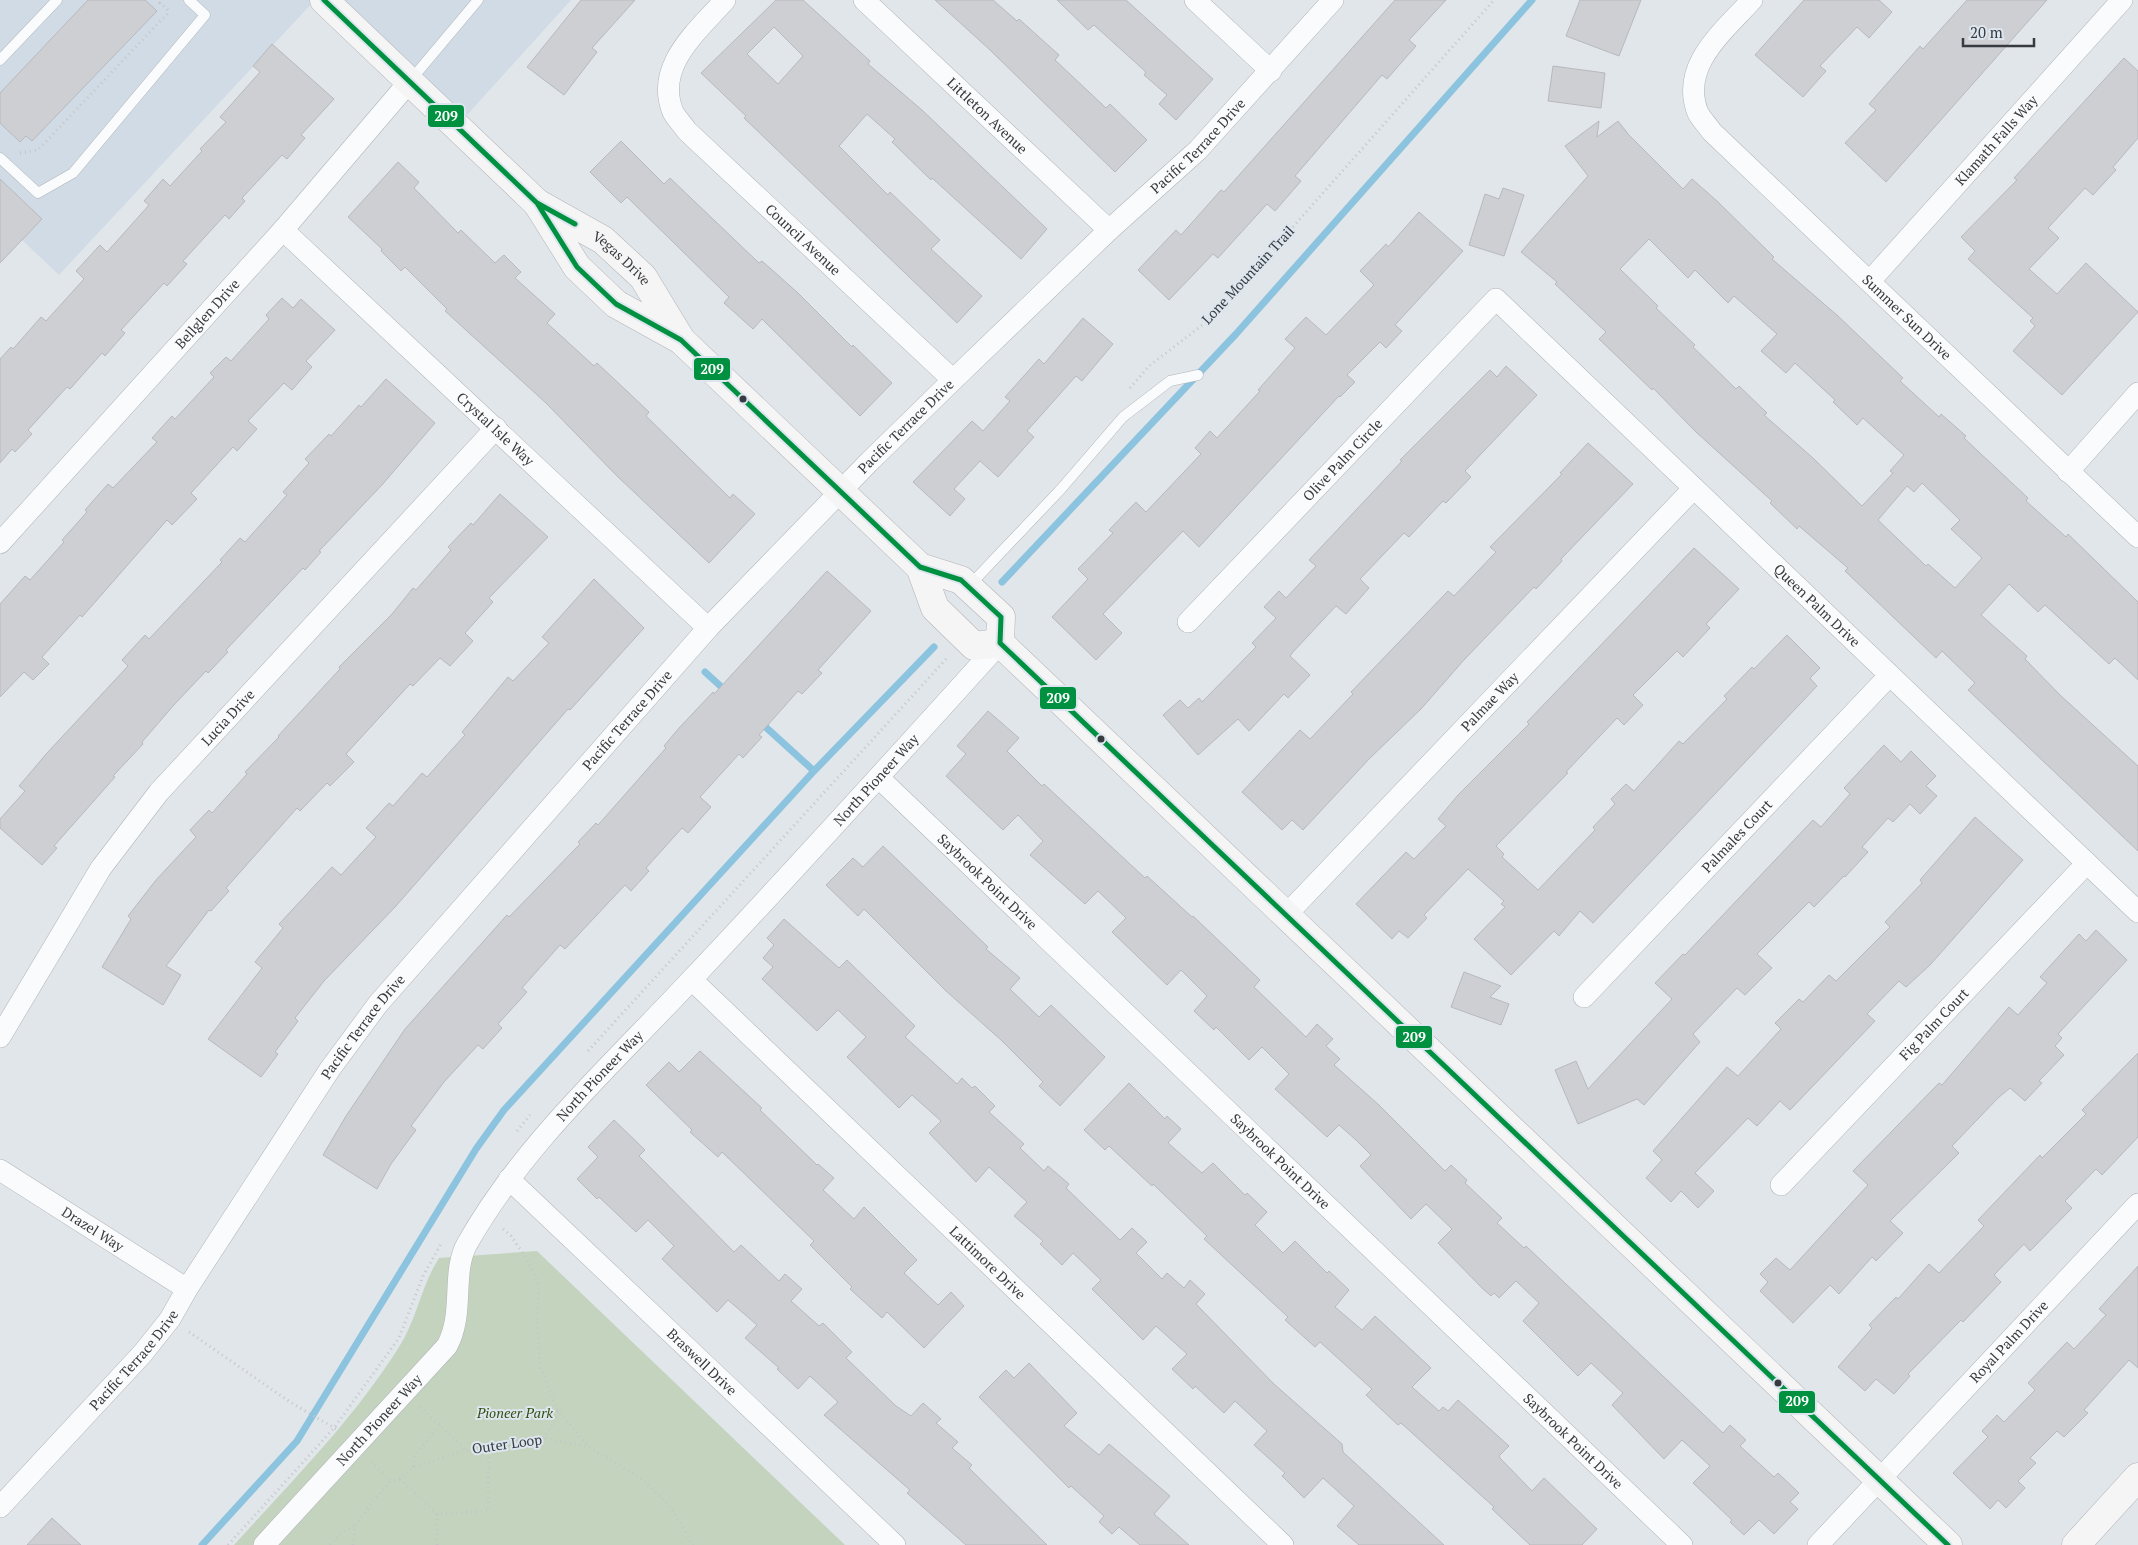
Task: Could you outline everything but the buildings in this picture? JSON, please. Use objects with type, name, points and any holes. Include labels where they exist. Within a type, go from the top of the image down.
[{"type":"main road","name":"Vegas Drive","points":[[324,0],[537,203],[603,240],[643,277],[681,340]]},
{"type":"main road","name":"Vegas Drive","points":[[537,203],[576,267],[616,304],[681,340],[920,567],[961,580],[1001,617],[1000,643],[974,646],[935,608],[920,567]]},
{"type":"main road","points":[[1000,643],[1948,1545]]},
{"type":"main road","points":[[2076,1545],[2138,1477]]},
{"type":"street","name":"Council Avenue","points":[[725,0],[682,49],[671,68],[669,90],[674,112],[687,131],[953,380]]},
{"type":"street","name":"Littleton Avenue","points":[[864,0],[1109,230]]},
{"type":"street","points":[[1195,0],[1271,71]]},
{"type":"street","name":"Pacific Terrace Drive","points":[[0,1507],[170,1319],[187,1289],[330,1069],[378,1004],[708,628],[840,491],[953,380],[1109,230],[1198,150],[1333,0]]},
{"type":"street","name":"Summer Sun Drive","points":[[1752,0],[1709,48],[1696,69],[1693,87],[1698,113],[1712,132],[1870,280],[2138,538]]},
{"type":"street","name":"Klamath Falls Way","points":[[1870,280],[2122,0]]},
{"type":"street","name":"Bellglen Drive","points":[[0,543],[283,230],[410,81]]},
{"type":"street","name":"Crystal Isle Way","points":[[283,230],[708,628]]},
{"type":"street","name":"Queen Palm Drive","points":[[1496,299],[2138,912]]},
{"type":"street","name":"Olive Palm Circle","points":[[1188,622],[1496,299]]},
{"type":"street","points":[[2068,472],[2138,393]]},
{"type":"street","name":"Lucia Drive","points":[[0,1037],[101,868],[159,792],[496,428]]},
{"type":"street","name":"Palmae Way","points":[[1286,915],[1694,488]]},
{"type":"street","name":"North Pioneer Way","points":[[264,1545],[447,1346],[453,1334],[458,1313],[461,1261],[465,1247],[509,1180],[536,1144],[692,980],[879,778],[1000,643]]},
{"type":"street","name":"Palmales Court","points":[[1584,996],[1890,675]]},
{"type":"street","name":"Saybrook Point Drive","points":[[879,778],[1682,1545]]},
{"type":"street","name":"Fig Palm Court","points":[[1781,1185],[2087,863]]},
{"type":"street","name":"Lattimore Drive","points":[[692,980],[1283,1545]]},
{"type":"street","name":"Drazel Way","points":[[0,1170],[187,1289]]},
{"type":"street","name":"Braswell Drive","points":[[509,1180],[895,1545]]},
{"type":"street","name":"Royal Palm Drive","points":[[1818,1545],[1878,1478],[2138,1204]]},
{"type":"lane","points":[[0,60],[57,0]]},
{"type":"lane","points":[[0,158],[38,193],[73,173],[205,15],[189,0]]},
{"type":"lane","points":[[410,81],[478,0]]},
{"type":"lane","points":[[968,586],[1061,488],[1124,416],[1170,381],[1198,375]]},
{"type":"path","points":[[15,154],[38,150],[167,14],[168,10],[160,2],[163,0]]},
{"type":"path","name":"Lone Mountain Trail","points":[[1123,396],[1149,366],[1214,316],[1494,0]]},
{"type":"path","points":[[485,1216],[511,1236],[529,1262],[539,1286],[537,1319],[540,1367],[558,1411],[589,1447]]},
{"type":"path","points":[[170,1319],[290,1402],[328,1425]]},
{"type":"path","points":[[405,1393],[466,1450]]},
{"type":"path","points":[[543,1438],[551,1428],[558,1411]]},
{"type":"path","points":[[414,1467],[415,1454],[440,1426]]},
{"type":"path","name":"Outer Loop","points":[[330,1545],[342,1532],[355,1526],[391,1481],[400,1479],[414,1467],[489,1444],[543,1438],[589,1447],[643,1480],[670,1506],[693,1545]]},
{"type":"path","points":[[437,1514],[488,1511],[489,1444]]},
{"type":"path","points":[[400,1479],[437,1514],[437,1545]]},
{"type":"path","points":[[353,1545],[355,1526]]},
{"type":"shaded area","points":[[0,0],[315,0],[59,275],[0,219]]},
{"type":"shaded area","points":[[324,0],[571,0],[457,126]]},
{"type":"green space","name":"Pioneer Park","points":[[537,1251],[845,1545],[234,1545],[321,1450],[381,1374],[405,1336],[439,1258]]},
{"type":"waterway","points":[[1002,582],[1236,334],[1532,0]]},
{"type":"waterway","points":[[202,1545],[297,1441],[476,1149],[504,1110],[814,771],[934,647]]},
{"type":"waterway","points":[[705,672],[727,692]]},
{"type":"waterway","points":[[759,721],[814,771]]},
{"type":"transit line","name":"209","points":[[324,0],[537,203],[575,224]]},
{"type":"transit line","name":"209","points":[[537,203],[577,267],[616,304],[681,340],[920,567],[961,580],[1001,617],[1000,643],[1948,1545]]}]
